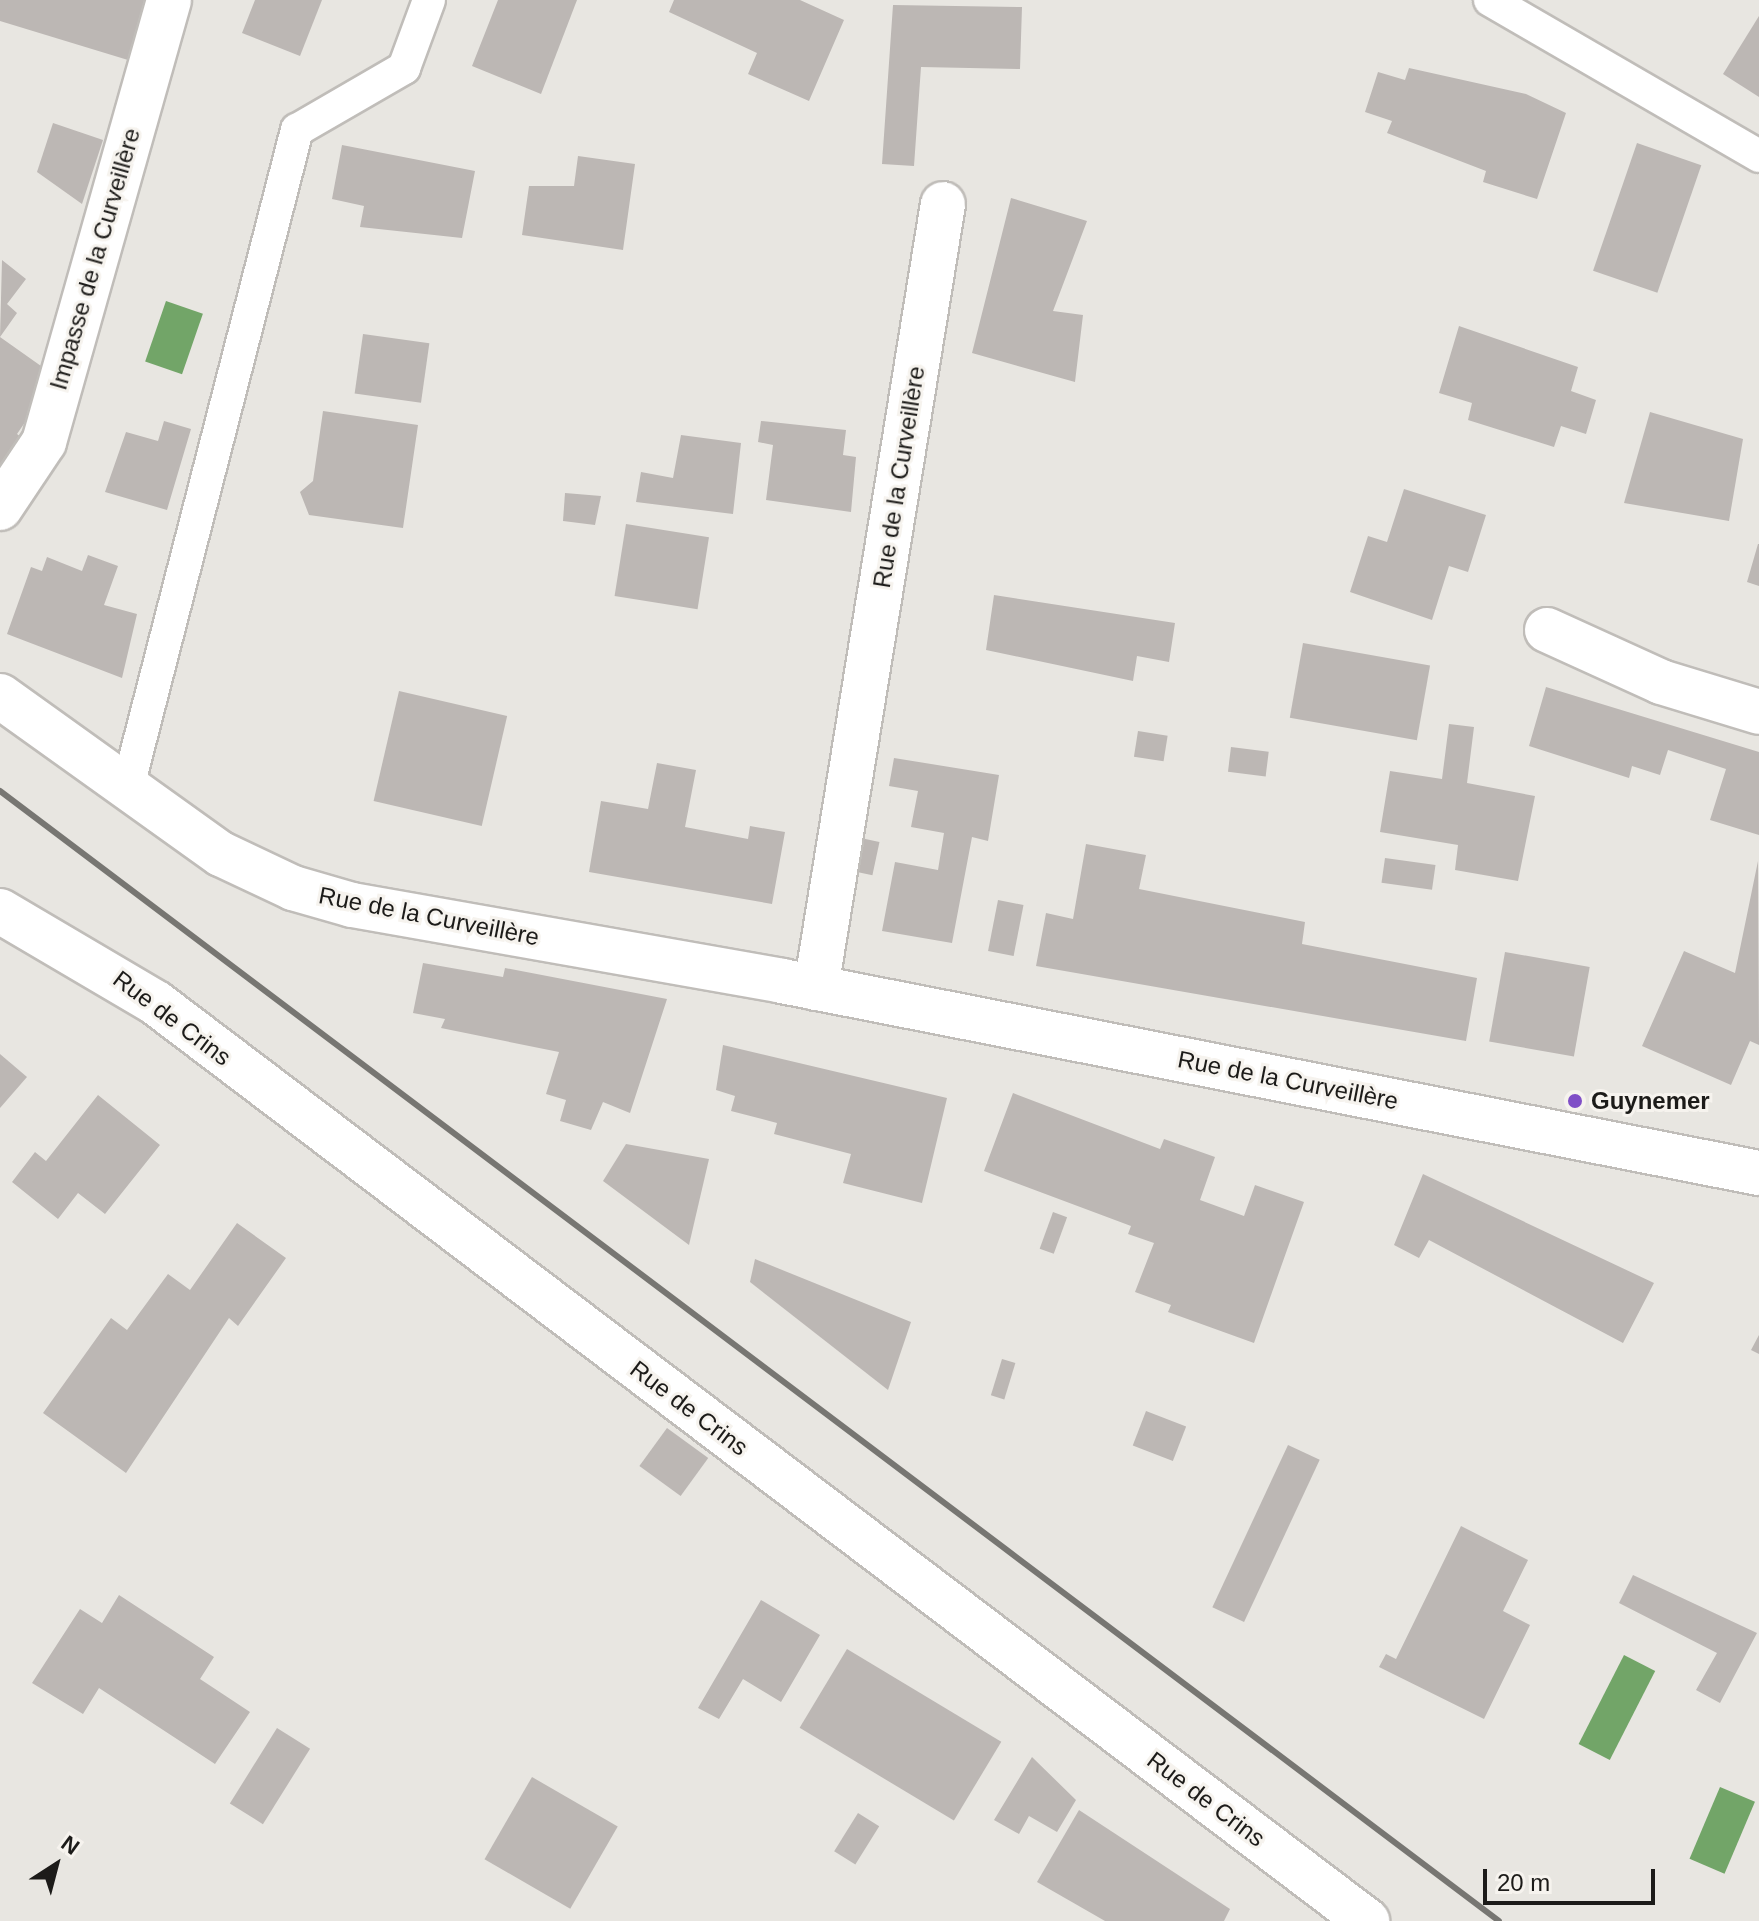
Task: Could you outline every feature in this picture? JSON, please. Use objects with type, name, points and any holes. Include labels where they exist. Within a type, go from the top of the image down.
[{"type":"street","name":"Impasse de la Curveillère","points":[[0,508],[44,442],[169,0]]},
{"type":"street","name":"Rue de la Curveillère","points":[[816,988],[943,204]]},
{"type":"street","points":[[1547,630],[1661,682],[1759,712]]},
{"type":"street","name":"Rue de la Curveillère","points":[[0,696],[127,790],[221,854],[293,888],[1759,1173]]},
{"type":"street","name":"Rue de Crins","points":[[0,911],[156,1003],[1367,1921]]},
{"type":"lane","points":[[127,790],[297,130],[404,68],[429,0]]},
{"type":"lane","points":[[1490,0],[1759,156]]},
{"type":"shaded area","points":[[166,301],[203,314],[182,374],[145,362]]},
{"type":"shaded area","points":[[1624,1655],[1655,1671],[1610,1760],[1579,1744]]},
{"type":"shaded area","points":[[1720,1787],[1755,1802],[1725,1874],[1690,1859]]},
{"type":"building","points":[[0,0],[146,0],[128,60],[0,21]]},
{"type":"building","points":[[255,0],[322,0],[300,56],[242,33]]},
{"type":"building","points":[[498,0],[577,0],[541,94],[472,66]]},
{"type":"building","points":[[674,0],[800,0],[844,20],[809,101],[748,74],[757,53],[669,12]]},
{"type":"building","points":[[893,5],[1022,7],[1020,69],[921,67],[914,166],[882,164]]},
{"type":"building","points":[[1759,16],[1759,97],[1723,74]]},
{"type":"building","points":[[1409,68],[1526,94],[1566,113],[1537,199],[1483,182],[1486,171],[1387,133],[1392,121],[1365,112],[1378,72],[1405,80]]},
{"type":"building","points":[[53,123],[103,140],[82,204],[37,172]]},
{"type":"building","points":[[1637,143],[1701,165],[1657,293],[1593,271]]},
{"type":"building","points":[[342,145],[475,171],[462,238],[360,227],[364,206],[332,199]]},
{"type":"building","points":[[578,156],[635,164],[623,250],[522,235],[529,186],[574,186]]},
{"type":"building","points":[[1011,198],[1087,221],[1053,311],[1083,315],[1075,382],[972,353]]},
{"type":"building","points":[[2,260],[26,279],[7,304],[17,313],[0,337]]},
{"type":"building","points":[[1459,326],[1578,367],[1571,391],[1596,400],[1586,434],[1561,426],[1554,447],[1468,420],[1472,403],[1439,393]]},
{"type":"building","points":[[363,334],[429,343],[421,403],[355,393]]},
{"type":"building","points":[[0,337],[41,366],[30,415],[17,434],[26,441],[0,480]]},
{"type":"building","points":[[323,411],[418,425],[403,528],[309,515],[300,492],[313,481]]},
{"type":"building","points":[[1650,412],[1743,439],[1729,521],[1624,503]]},
{"type":"building","points":[[164,421],[191,429],[167,510],[105,492],[126,432],[158,441]]},
{"type":"building","points":[[761,421],[846,430],[843,455],[856,457],[851,512],[766,500],[773,445],[758,442]]},
{"type":"building","points":[[681,435],[741,443],[733,514],[636,502],[641,472],[673,478]]},
{"type":"building","points":[[1404,489],[1486,515],[1468,572],[1449,566],[1432,620],[1350,592],[1368,536],[1387,542]]},
{"type":"building","points":[[565,493],[601,496],[595,525],[563,521]]},
{"type":"building","points":[[626,524],[709,537],[698,609],[615,596]]},
{"type":"building","points":[[1759,544],[1759,586],[1747,582]]},
{"type":"building","points":[[88,555],[118,566],[104,605],[137,614],[122,678],[7,634],[31,567],[42,571],[47,557],[82,571]]},
{"type":"building","points":[[994,595],[1175,623],[1169,662],[1137,656],[1133,681],[986,650]]},
{"type":"building","points":[[1303,643],[1430,665],[1417,740],[1290,718]]},
{"type":"building","points":[[1546,687],[1759,752],[1759,835],[1710,820],[1726,769],[1668,750],[1660,775],[1632,766],[1629,778],[1529,746]]},
{"type":"building","points":[[399,691],[507,716],[482,826],[374,801]]},
{"type":"building","points":[[1449,724],[1474,727],[1467,783],[1535,796],[1518,881],[1455,870],[1458,845],[1380,832],[1390,771],[1442,779]]},
{"type":"building","points":[[1138,731],[1168,736],[1164,761],[1134,757]]},
{"type":"building","points":[[1231,747],[1269,752],[1266,776],[1228,772]]},
{"type":"building","points":[[894,758],[999,775],[988,841],[972,837],[952,943],[882,931],[895,862],[938,870],[944,833],[911,827],[918,791],[889,786]]},
{"type":"building","points":[[657,763],[696,770],[685,827],[748,839],[750,826],[785,832],[772,904],[589,872],[601,801],[648,809]]},
{"type":"building","points":[[856,837],[879,842],[872,875],[849,870]]},
{"type":"building","points":[[1086,844],[1146,855],[1139,889],[1305,922],[1302,944],[1477,978],[1466,1041],[1036,966],[1046,913],[1073,919]]},
{"type":"building","points":[[1385,858],[1436,865],[1432,890],[1382,883]]},
{"type":"building","points":[[1758,861],[1759,1045],[1750,1041],[1731,1085],[1642,1046],[1684,951],[1735,973]]},
{"type":"building","points":[[998,900],[1024,905],[1014,956],[988,951]]},
{"type":"building","points":[[1505,952],[1590,967],[1574,1057],[1489,1042]]},
{"type":"building","points":[[423,963],[503,977],[505,968],[667,999],[630,1113],[603,1102],[591,1130],[560,1121],[566,1100],[546,1094],[559,1052],[441,1028],[445,1019],[413,1013]]},
{"type":"building","points":[[723,1045],[947,1098],[922,1203],[843,1183],[851,1154],[774,1134],[777,1123],[731,1111],[735,1096],[716,1090]]},
{"type":"building","points":[[0,1054],[27,1077],[0,1108]]},
{"type":"building","points":[[1013,1093],[1160,1149],[1164,1139],[1215,1157],[1200,1200],[1244,1216],[1255,1185],[1304,1202],[1254,1343],[1168,1312],[1171,1305],[1135,1292],[1154,1243],[1128,1234],[1131,1226],[984,1171]]},
{"type":"building","points":[[98,1095],[160,1145],[105,1214],[78,1193],[58,1219],[12,1182],[35,1152],[46,1161]]},
{"type":"building","points":[[626,1144],[709,1159],[689,1245],[603,1181]]},
{"type":"building","points":[[1423,1174],[1654,1283],[1623,1343],[1429,1240],[1419,1258],[1394,1245]]},
{"type":"building","points":[[1053,1212],[1067,1217],[1054,1254],[1040,1249]]},
{"type":"building","points":[[237,1223],[286,1258],[238,1326],[229,1318],[126,1473],[43,1413],[111,1318],[127,1330],[168,1274],[190,1290]]},
{"type":"building","points":[[755,1259],[911,1322],[888,1390],[750,1282]]},
{"type":"building","points":[[1759,1335],[1759,1354],[1751,1350]]},
{"type":"building","points":[[1002,1359],[1015,1363],[1004,1399],[991,1395]]},
{"type":"building","points":[[1146,1411],[1186,1426],[1173,1461],[1133,1446]]},
{"type":"building","points":[[667,1428],[708,1458],[681,1496],[639,1466]]},
{"type":"building","points":[[1288,1445],[1320,1460],[1244,1622],[1212,1607]]},
{"type":"building","points":[[1461,1526],[1528,1560],[1503,1611],[1530,1625],[1484,1719],[1379,1667],[1386,1654],[1396,1659]]},
{"type":"building","points":[[1633,1575],[1757,1633],[1720,1703],[1696,1690],[1717,1653],[1619,1603]]},
{"type":"building","points":[[119,1595],[214,1657],[200,1679],[250,1712],[215,1764],[99,1688],[83,1714],[32,1683],[80,1609],[102,1623]]},
{"type":"building","points":[[761,1600],[820,1635],[781,1702],[743,1679],[719,1719],[698,1708]]},
{"type":"building","points":[[847,1649],[1001,1742],[954,1821],[800,1728]]},
{"type":"building","points":[[277,1728],[310,1749],[263,1824],[230,1803]]},
{"type":"building","points":[[1032,1757],[1076,1800],[1057,1832],[1029,1816],[1019,1834],[994,1820]]},
{"type":"building","points":[[532,1777],[618,1826],[570,1909],[484,1859]]},
{"type":"building","points":[[1079,1810],[1230,1909],[1224,1921],[1105,1921],[1037,1882]]},
{"type":"building","points":[[858,1813],[879,1826],[855,1864],[834,1851]]},
{"type":"railway","points":[[0,791],[1499,1921]]},
{"type":"place","name":"Guynemer","points":[[1575,1101]]}]
